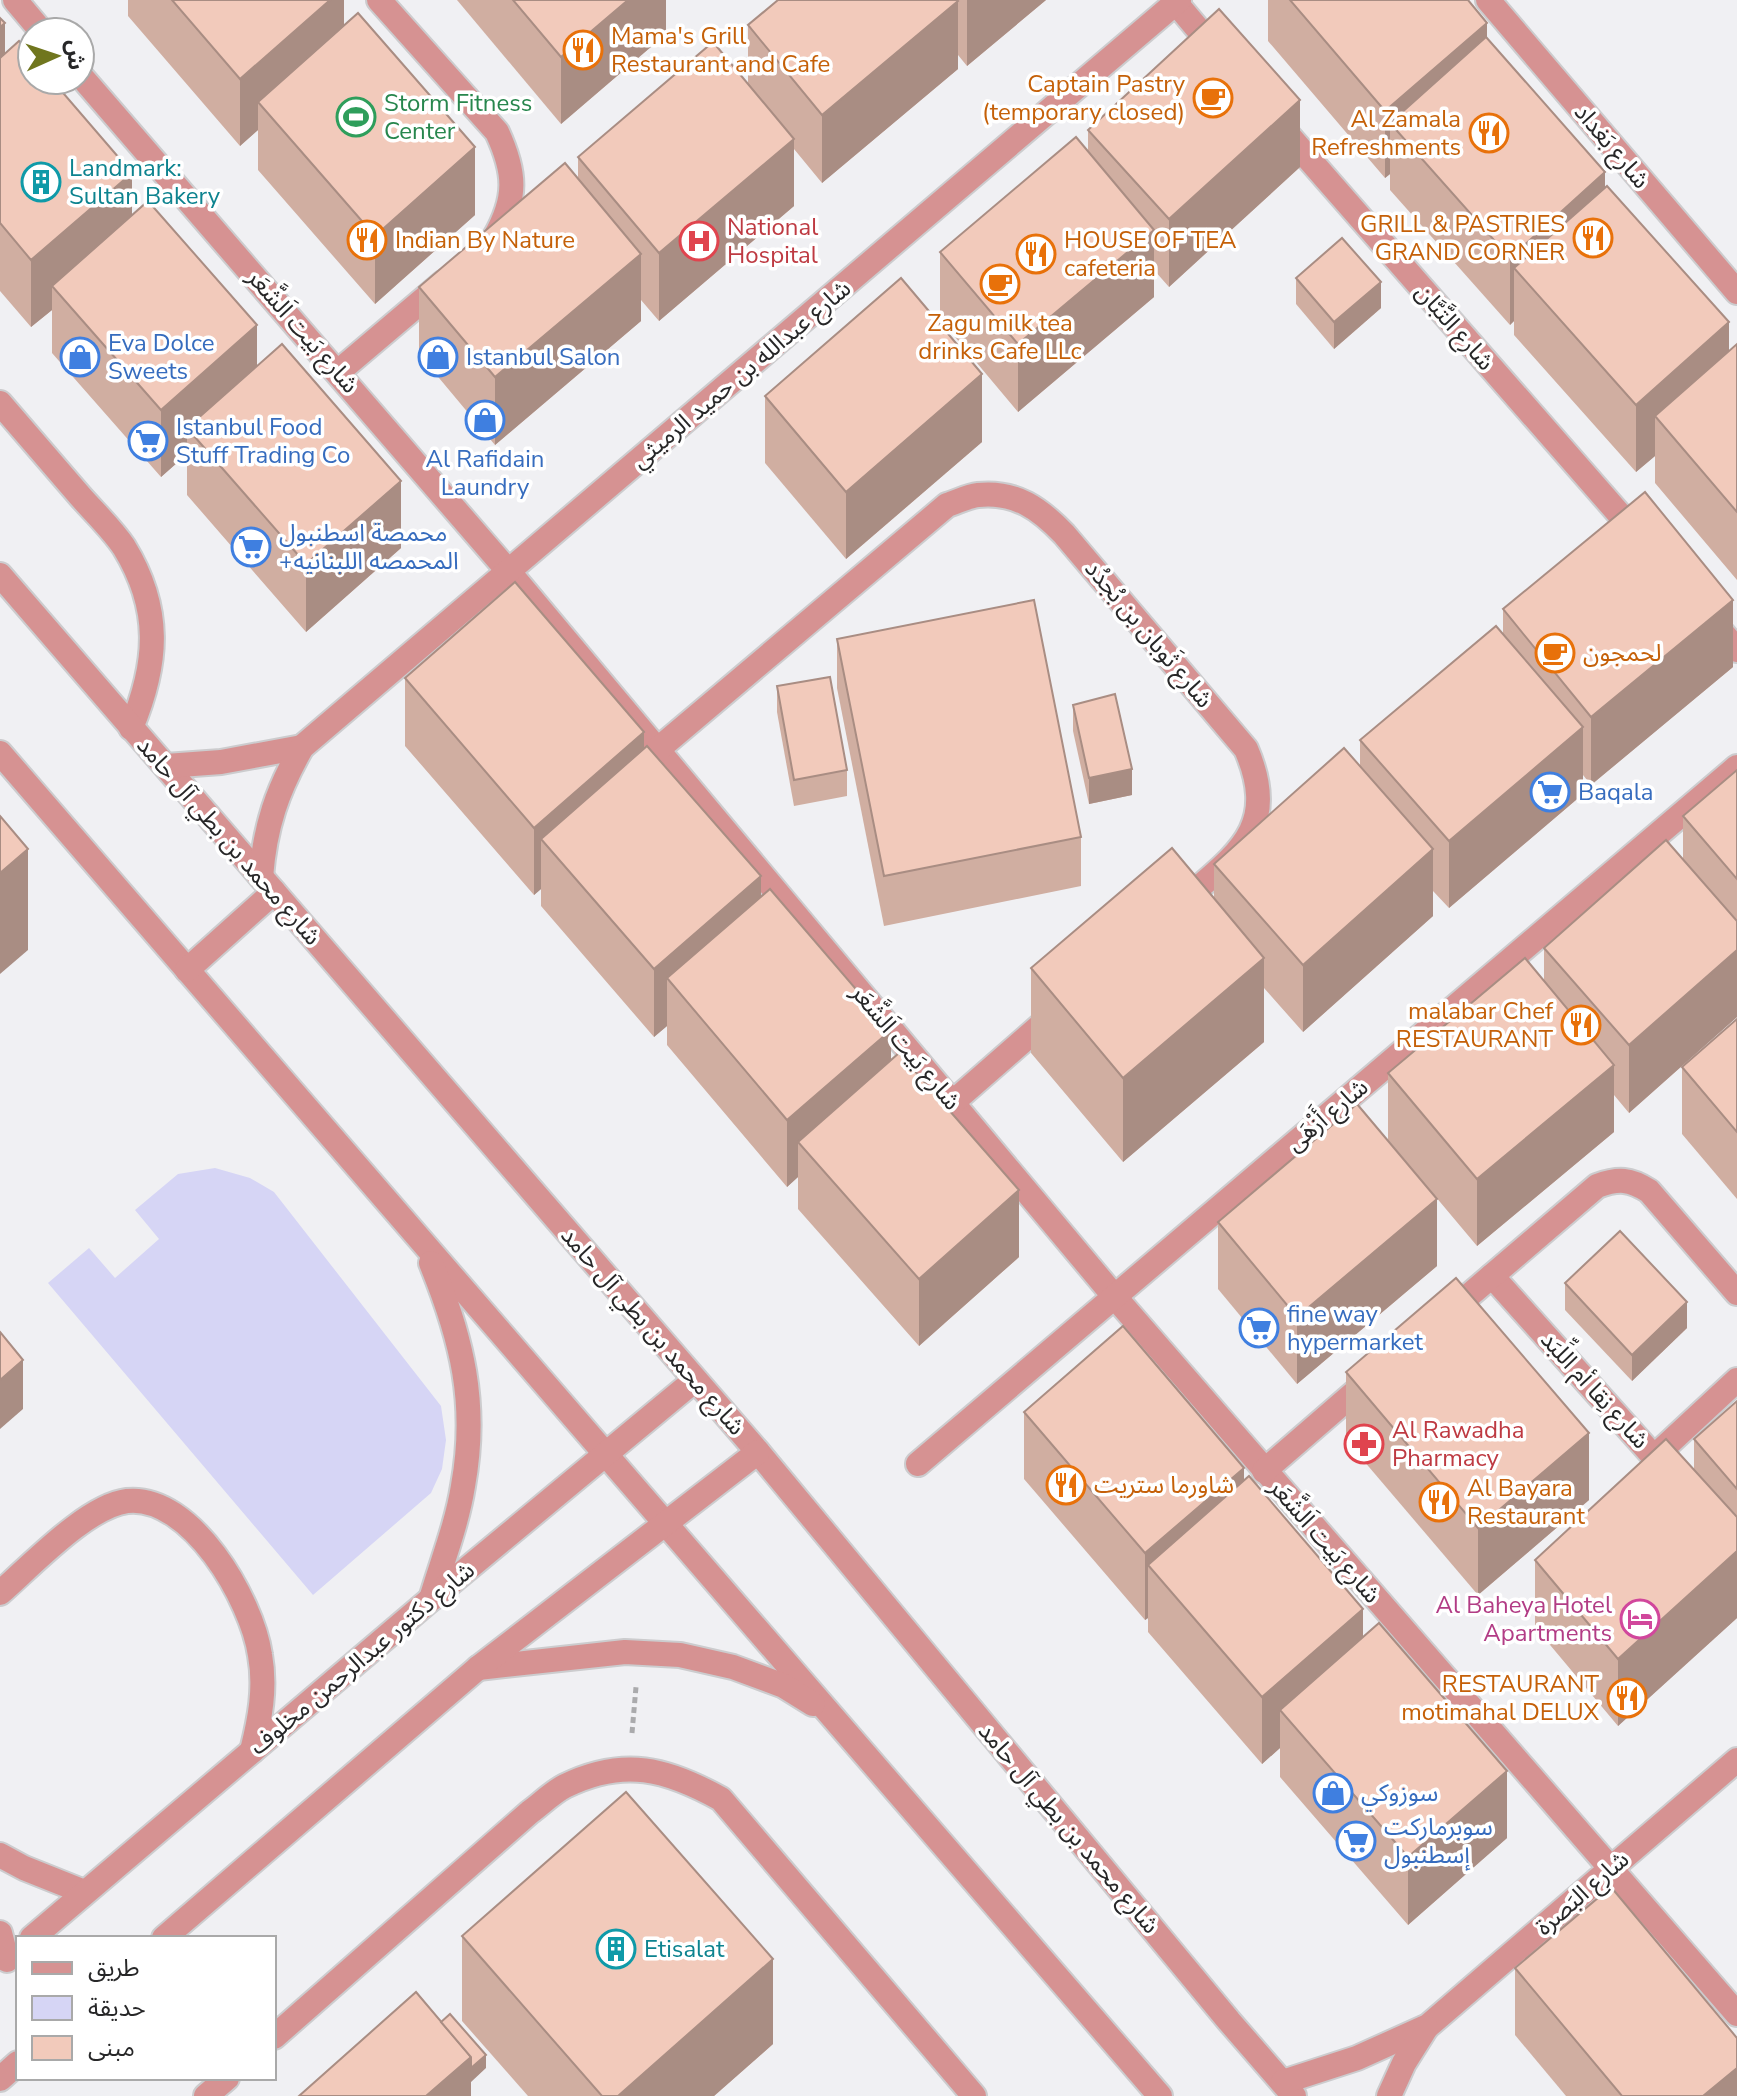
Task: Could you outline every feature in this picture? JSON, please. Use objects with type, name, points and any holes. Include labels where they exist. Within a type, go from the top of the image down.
[{"type":"street","points":[[15,0],[28,16]]},
{"type":"street","points":[[379,0],[497,132],[510,159],[513,187],[507,216],[493,241],[481,251]]},
{"type":"street","name":"شارع بَغداد","points":[[1488,0],[1737,292]]},
{"type":"street","points":[[1177,2],[1238,76]]},
{"type":"street","name":"شارع عبدالله بن حميد الرميثي","points":[[267,884],[268,822],[302,747],[1177,2]]},
{"type":"street","name":"شارع بَيت اَلشَّعَر","points":[[96,93],[509,572],[1114,1296],[1737,2014]]},
{"type":"street","name":"شارع التَّبَّان","points":[[1269,112],[1654,553]]},
{"type":"street","points":[[338,372],[457,271]]},
{"type":"street","points":[[0,403],[123,545],[140,580],[151,617],[153,655],[146,693],[131,728]]},
{"type":"street","name":"شارع ثَوبان بن بُجدُد","points":[[657,750],[947,505],[978,495],[1011,497],[1041,511],[1064,534],[1246,749],[1257,775],[1259,801],[1253,827],[1240,851],[1168,914]]},
{"type":"street","name":"شارع محمد بن بطي آل حامد","points":[[0,575],[758,1452],[1229,2021],[1289,2089]]},
{"type":"street","points":[[1695,601],[1737,650]]},
{"type":"street","name":"شارع عبدالله بن حميد الرميثي","points":[[166,766],[221,762],[302,747]]},
{"type":"street","points":[[0,753],[1160,2096]]},
{"type":"street","name":"شارع أَزْهَى","points":[[918,1464],[1737,767]]},
{"type":"street","points":[[187,970],[267,884]]},
{"type":"street","points":[[952,1103],[1072,998]]},
{"type":"street","points":[[1422,1336],[1597,1186],[1615,1179],[1633,1181],[1649,1191],[1737,1293]]},
{"type":"street","points":[[424,1246],[459,1339],[467,1388],[469,1438],[463,1487],[431,1599]]},
{"type":"street","name":"شارع نِقا أم اللِّبَد","points":[[1492,1276],[1654,1457],[1737,1380]]},
{"type":"street","points":[[1264,1471],[1385,1367]]},
{"type":"street","name":"شارع دكتور عبدالرحمن مخلوف","points":[[34,1936],[431,1599],[695,1380]]},
{"type":"street","points":[[166,1936],[478,1668],[758,1452]]},
{"type":"street","points":[[0,1593],[81,1522],[103,1508],[128,1501],[153,1503],[176,1515],[223,1566],[241,1596],[252,1623],[260,1655],[263,1687],[260,1720],[252,1751]]},
{"type":"street","points":[[478,1668],[625,1652],[680,1655],[733,1667],[771,1681],[831,1714]]},
{"type":"street","name":"شارع البَصرة","points":[[1389,2096],[1404,2063],[1428,2026],[1737,1760]]},
{"type":"street","points":[[276,2035],[530,1812],[563,1787],[602,1772],[645,1770],[685,1779],[721,1799],[974,2096]]},
{"type":"street","points":[[0,1855],[84,1892]]},
{"type":"street","points":[[0,1933],[8,1959]]},
{"type":"street","name":"شارع البَصرة","points":[[1289,2089],[1428,2026]]},
{"type":"street","points":[[11,2096],[0,2081],[16,2065]]},
{"type":"street","points":[[206,2096],[225,2080]]},
{"type":"path","points":[[628,1770],[637,1678]]},
{"type":"green space","points":[[215,1168],[250,1178],[274,1192],[441,1406],[446,1440],[442,1469],[431,1493],[313,1595],[48,1283],[89,1248],[115,1278],[159,1239],[135,1210],[178,1174]]},
{"type":"building","points":[[172,0],[330,0],[240,79]]},
{"type":"building","points":[[513,0],[628,0],[561,57]]},
{"type":"building","points":[[778,0],[958,1],[822,115],[748,25]]},
{"type":"building","points":[[1290,0],[1468,0],[1487,23],[1385,111]]},
{"type":"building","points":[[1219,9],[1300,100],[1169,219],[1088,130]]},
{"type":"building","points":[[358,13],[475,147],[375,236],[258,102]]},
{"type":"building","points":[[1486,37],[1605,172],[1510,258],[1390,123]]},
{"type":"building","points":[[713,42],[794,139],[659,253],[578,157]]},
{"type":"building","points":[[16,44],[16,96],[66,96],[132,173],[31,260],[0,223],[0,58]]},
{"type":"building","points":[[1076,137],[1154,230],[1018,344],[940,252]]},
{"type":"building","points":[[565,163],[641,254],[495,377],[419,287]]},
{"type":"building","points":[[1607,186],[1729,322],[1636,405],[1514,268]]},
{"type":"building","points":[[148,201],[257,325],[161,410],[52,286]]},
{"type":"building","points":[[1342,238],[1381,282],[1334,322],[1296,278]]},
{"type":"building","points":[[901,278],[982,374],[846,492],[765,396]]},
{"type":"building","points":[[282,344],[401,481],[306,564],[187,428]]},
{"type":"building","points":[[1737,344],[1737,512],[1655,416]]},
{"type":"building","points":[[1645,492],[1733,600],[1591,717],[1503,609]]},
{"type":"building","points":[[515,582],[644,732],[534,828],[405,678]]},
{"type":"building","points":[[1034,600],[1081,837],[884,876],[837,639]]},
{"type":"building","points":[[1496,626],[1583,727],[1449,841],[1360,740]]},
{"type":"building","points":[[830,677],[847,770],[794,780],[777,686]]},
{"type":"building","points":[[1115,694],[1132,769],[1089,778],[1073,705]]},
{"type":"building","points":[[647,746],[761,876],[654,969],[541,839]]},
{"type":"building","points":[[1344,748],[1433,849],[1303,965],[1214,864]]},
{"type":"building","points":[[1737,770],[1737,879],[1683,816]]},
{"type":"building","points":[[0,816],[28,849],[0,873]]},
{"type":"building","points":[[1666,840],[1737,921],[1737,950],[1629,1045],[1544,948]]},
{"type":"building","points":[[1172,848],[1264,958],[1123,1078],[1031,968]]},
{"type":"building","points":[[770,889],[891,1030],[787,1120],[667,978]]},
{"type":"building","points":[[1525,958],[1614,1065],[1477,1179],[1388,1073]]},
{"type":"building","points":[[1737,1019],[1737,1132],[1682,1067]]},
{"type":"building","points":[[899,1053],[1019,1190],[919,1279],[798,1142]]},
{"type":"building","points":[[1357,1104],[1437,1199],[1297,1317],[1218,1222]]},
{"type":"building","points":[[1620,1231],[1687,1302],[1632,1355],[1565,1283]]},
{"type":"building","points":[[1456,1278],[1589,1433],[1478,1528],[1346,1372]]},
{"type":"building","points":[[1123,1326],[1244,1468],[1145,1553],[1024,1412]]},
{"type":"building","points":[[0,1332],[23,1360],[0,1380]]},
{"type":"building","points":[[1737,1401],[1737,1489],[1694,1439]]},
{"type":"building","points":[[1666,1439],[1737,1517],[1737,1551],[1618,1659],[1535,1560]]},
{"type":"building","points":[[1249,1476],[1363,1609],[1262,1697],[1148,1565]]},
{"type":"building","points":[[1379,1623],[1507,1771],[1408,1857],[1280,1710]]},
{"type":"building","points":[[626,1792],[773,1959],[618,2096],[602,2096],[462,1936]]},
{"type":"building","points":[[1611,1887],[1737,2038],[1737,2068],[1703,2096],[1622,2096],[1515,1968]]},
{"type":"building","points":[[416,1992],[471,2057],[426,2096],[299,2096]]},
{"type":"building","points":[[450,2014],[486,2055],[471,2068],[471,2057],[441,2022]]},
{"type":"place","name":"Mama's Grill Restaurant and Cafe","points":[[583,50]]},
{"type":"place","name":"Captain Pastry (temporary closed)","points":[[1213,98]]},
{"type":"place","name":"Storm Fitness Center","points":[[356,117]]},
{"type":"place","name":"Al Zamala Refreshments","points":[[1489,133]]},
{"type":"place","name":"Landmark: Sultan Bakery","points":[[41,182]]},
{"type":"place","name":"GRILL & PASTRIES GRAND CORNER","points":[[1593,238]]},
{"type":"place","name":"Indian By Nature","points":[[367,240]]},
{"type":"place","name":"National Hospital","points":[[699,241]]},
{"type":"place","name":"HOUSE OF TEA cafeteria","points":[[1036,254]]},
{"type":"place","name":"Zagu milk tea drinks Cafe LLc","points":[[1000,284]]},
{"type":"place","name":"Eva Dolce Sweets","points":[[80,357]]},
{"type":"place","name":"Istanbul Salon","points":[[438,357]]},
{"type":"place","name":"Al Rafidain Laundry","points":[[485,420]]},
{"type":"place","name":"Istanbul Food Stuff Trading Co","points":[[148,441]]},
{"type":"place","name":"محمصة اسطنبول +المحمصه اللبنانيه","points":[[251,547]]},
{"type":"place","name":"لحمجون","points":[[1555,653]]},
{"type":"place","name":"Baqala","points":[[1550,792]]},
{"type":"place","name":"malabar Chef RESTAURANT","points":[[1581,1025]]},
{"type":"place","name":"fine way hypermarket","points":[[1259,1328]]},
{"type":"place","name":"Al Rawadha Pharmacy","points":[[1364,1444]]},
{"type":"place","name":"شاورما ستريت","points":[[1066,1485]]},
{"type":"place","name":"Al Bayara Restaurant","points":[[1439,1502]]},
{"type":"place","name":"Al Baheya Hotel Apartments","points":[[1640,1619]]},
{"type":"place","name":"RESTAURANT motimahal DELUX","points":[[1627,1698]]},
{"type":"place","name":"سوزوكي","points":[[1333,1793]]},
{"type":"place","name":"سوبرماركت إسطنبول","points":[[1356,1841]]},
{"type":"place","name":"Etisalat","points":[[616,1949]]}]
